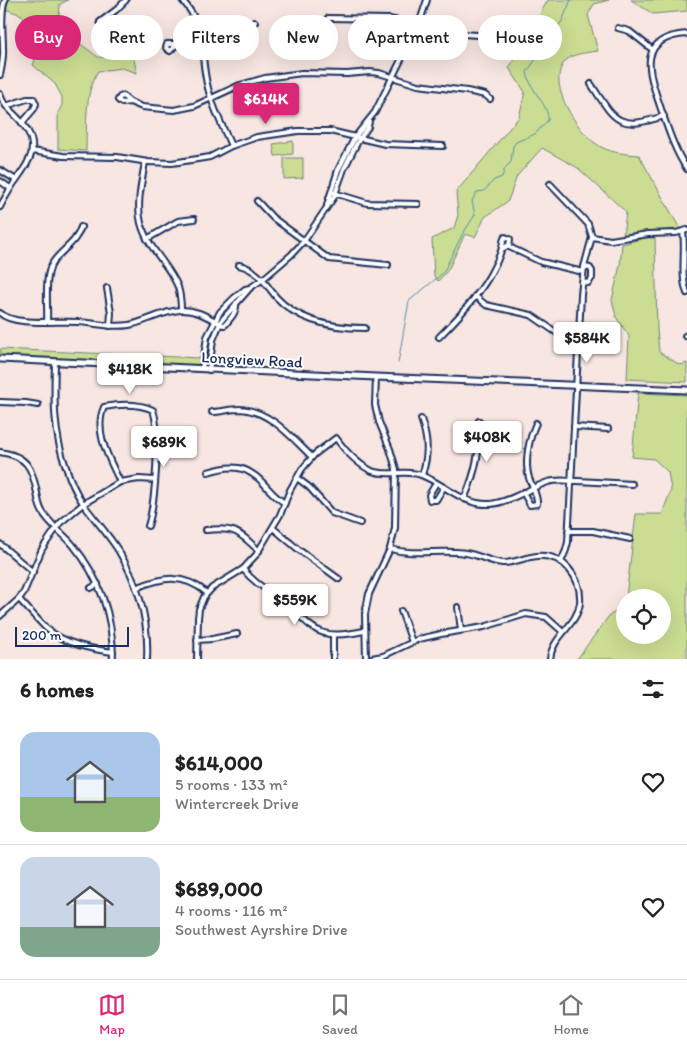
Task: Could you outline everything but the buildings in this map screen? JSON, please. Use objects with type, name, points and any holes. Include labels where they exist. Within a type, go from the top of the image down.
[{"type":"street","points":[[0,75],[3,58],[2,10],[5,0]]},
{"type":"street","points":[[109,15],[126,0]]},
{"type":"street","points":[[182,0],[194,15]]},
{"type":"street","points":[[422,15],[427,0]]},
{"type":"street","points":[[618,28],[629,31],[653,50]]},
{"type":"street","points":[[687,34],[675,35],[664,40],[653,50],[649,74],[679,157],[687,169]]},
{"type":"street","points":[[204,60],[211,99],[232,146]]},
{"type":"street","points":[[210,370],[213,340],[220,324],[250,288],[291,255],[320,220],[344,169],[368,127],[369,121],[401,60]]},
{"type":"street","points":[[130,102],[150,109],[174,110],[194,106],[255,80],[286,74],[370,72],[418,85],[466,91],[490,98]]},
{"type":"street","points":[[591,84],[610,113],[622,122],[636,124],[664,116]]},
{"type":"street","points":[[0,94],[6,106],[22,123],[31,140],[32,151],[26,167],[10,188],[0,207]]},
{"type":"street","points":[[6,106],[27,99],[34,99],[36,104],[34,109],[22,123]]},
{"type":"street","points":[[333,192],[338,170],[355,137],[364,124],[369,121]]},
{"type":"street","points":[[32,151],[63,156],[112,156],[145,162],[180,162],[210,157],[232,146],[270,134],[298,130],[330,132],[385,144],[443,146]]},
{"type":"street","points":[[145,162],[139,211],[141,225],[147,238],[177,284],[181,310]]},
{"type":"street","points":[[0,170],[16,180]]},
{"type":"street","points":[[0,181],[10,188]]},
{"type":"street","points":[[550,184],[588,224],[592,237],[582,282],[568,531],[566,550],[561,562]]},
{"type":"street","points":[[333,192],[368,203],[418,204]]},
{"type":"street","points":[[257,201],[273,218],[329,259],[388,265]]},
{"type":"street","points":[[147,238],[178,221],[194,219]]},
{"type":"street","points":[[47,322],[48,272],[56,258],[76,238],[81,227]]},
{"type":"street","points":[[592,237],[611,240],[685,231],[684,284],[687,292]]},
{"type":"street","points":[[502,250],[505,236],[510,239],[509,246]]},
{"type":"street","points":[[439,337],[475,296],[492,272],[504,246],[509,246],[541,262],[584,269],[590,268],[592,278],[588,283],[582,282]]},
{"type":"street","points":[[239,265],[248,267],[262,279],[288,308],[300,315],[311,320],[344,328],[365,328]]},
{"type":"street","points":[[107,288],[111,313],[110,326]]},
{"type":"street","points":[[202,369],[207,337],[215,320],[234,298],[245,289],[250,288]]},
{"type":"street","points":[[475,296],[486,305],[531,315],[570,340],[592,346],[596,341],[591,337],[579,334]]},
{"type":"street","points":[[0,314],[17,320],[79,322],[110,326],[129,325],[181,310],[200,313],[220,324]]},
{"type":"street","name":"Longview Road","points":[[0,359],[210,370],[687,390]]},
{"type":"street","points":[[55,362],[54,406],[58,442],[66,467],[83,504],[117,549],[136,588],[144,613],[147,659]]},
{"type":"street","points":[[376,377],[376,410],[390,449],[396,473],[395,528],[390,549],[368,594],[364,631],[366,659],[383,656],[412,642],[461,630],[484,627],[526,614],[546,617],[563,632]]},
{"type":"street","points":[[0,402],[38,405]]},
{"type":"street","points":[[120,482],[104,443],[101,420],[104,407],[118,405],[147,407],[154,410],[157,428],[153,506],[148,526]]},
{"type":"street","points":[[212,412],[238,409],[263,414],[274,421],[312,457]]},
{"type":"street","points":[[421,419],[428,448],[422,475]]},
{"type":"street","points":[[464,499],[477,464],[480,442],[479,421]]},
{"type":"street","points":[[523,492],[530,505],[537,504],[538,499],[527,469],[530,440],[536,423]]},
{"type":"street","points":[[574,427],[608,429]]},
{"type":"street","points":[[197,659],[199,609],[207,594],[212,588],[243,569],[259,551],[273,528],[297,478],[312,457],[336,438],[344,449],[374,472],[412,472],[422,475],[464,499],[476,503],[491,504],[507,500],[552,481],[632,484]]},
{"type":"street","points":[[0,452],[20,457],[27,464],[35,480],[39,506],[43,514],[57,527],[86,562],[98,584],[110,619],[113,659]]},
{"type":"street","points":[[208,472],[229,467],[244,468],[255,476],[276,498],[285,503]]},
{"type":"street","points":[[297,478],[308,486],[332,513],[360,524]]},
{"type":"street","points":[[0,616],[19,599],[42,549],[57,527],[83,504],[120,482],[138,479],[154,480]]},
{"type":"street","points":[[436,483],[429,495],[430,500],[436,500],[444,487]]},
{"type":"street","points":[[273,528],[299,550],[339,579]]},
{"type":"street","points":[[206,530],[227,529],[235,531],[243,535],[259,551]]},
{"type":"street","points":[[568,531],[593,532],[630,539]]},
{"type":"street","points":[[0,544],[33,572]]},
{"type":"street","points":[[390,549],[409,553],[466,553],[505,563],[539,556],[561,562],[574,576],[580,593],[580,604],[573,622],[553,646],[550,659]]},
{"type":"street","points":[[243,569],[257,583],[279,597],[312,629],[333,635],[346,635],[364,631]]},
{"type":"street","points":[[136,588],[163,579],[174,579],[189,582],[207,594]]},
{"type":"street","points":[[90,588],[98,584]]},
{"type":"street","points":[[19,599],[48,630],[80,646],[113,652]]},
{"type":"street","points":[[458,607],[461,630]]},
{"type":"street","points":[[402,611],[412,642]]},
{"type":"street","points":[[197,640],[237,634]]},
{"type":"street","points":[[333,635],[334,659]]},
{"type":"green space","points":[[9,0],[68,0],[60,4],[59,15],[22,15],[5,9]]},
{"type":"green space","points":[[548,0],[609,0],[594,4],[588,15],[598,51],[574,56],[563,64],[559,73],[562,95],[573,118],[595,143],[611,151],[639,155],[680,229],[641,232],[623,236],[626,212],[578,168],[542,148],[517,176],[508,201],[485,217],[475,237],[465,234],[448,270],[438,281],[434,276],[432,239],[454,228],[458,215],[456,192],[519,117],[525,92],[509,68],[514,60],[562,60],[562,15],[539,15]]},
{"type":"green space","points":[[631,0],[687,0],[687,11],[653,14]]},
{"type":"green space","points":[[81,44],[91,52],[91,60],[134,60],[137,73],[122,68],[98,71],[88,100],[86,151],[58,149],[58,113],[62,105],[62,97],[55,84],[33,65],[35,60],[81,60]]},
{"type":"green space","points":[[293,141],[293,154],[275,156],[273,144]]},
{"type":"green space","points":[[284,158],[303,158],[303,178],[284,179]]},
{"type":"green space","points":[[645,238],[655,238],[659,352],[680,365],[687,363],[687,382],[627,379],[629,336],[616,317],[612,300],[620,265],[622,244]]},
{"type":"green space","points":[[0,349],[200,358],[199,365],[194,366],[0,356]]},
{"type":"green space","points":[[638,393],[687,395],[687,659],[577,659],[609,616],[616,611],[616,644],[671,644],[671,589],[627,589],[636,514],[662,514],[671,490],[668,472],[654,459],[632,457]]},
{"type":"waterway","points":[[398,363],[409,301],[443,273],[462,235],[475,215],[472,201],[477,192],[484,191],[494,180],[502,177],[505,168],[511,162],[513,146],[516,142],[535,134],[548,120],[546,109],[531,85],[527,72],[562,21],[571,0]]}]
